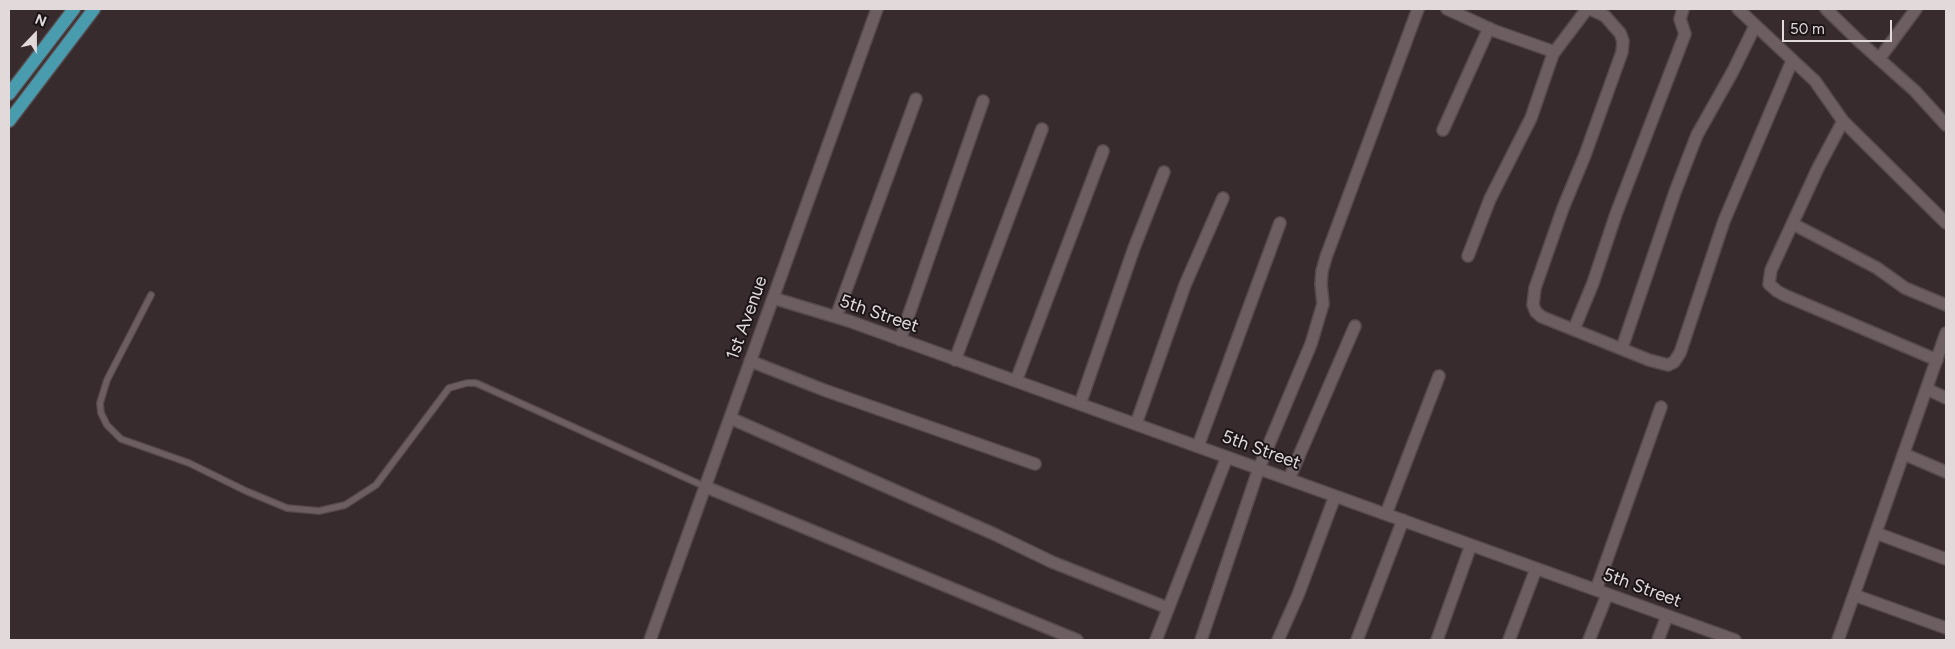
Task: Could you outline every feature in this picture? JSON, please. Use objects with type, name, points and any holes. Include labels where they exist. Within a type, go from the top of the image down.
[{"type":"main road","points":[[9,94],[74,9]]},
{"type":"main road","points":[[9,121],[94,9]]},
{"type":"street","name":"1st Avenue","points":[[650,640],[878,9]]},
{"type":"street","points":[[1201,640],[1259,468],[1311,344],[1323,304],[1321,284],[1322,270],[1326,257],[1418,9]]},
{"type":"street","points":[[1446,9],[1489,28],[1549,50],[1553,54]]},
{"type":"street","points":[[1468,256],[1490,199],[1531,118],[1553,54],[1589,9],[1605,16],[1620,33],[1623,41],[1622,52],[1585,155],[1563,208],[1532,299],[1533,305],[1536,312],[1542,317],[1574,328],[1649,360],[1668,365],[1673,363],[1677,357],[1724,221],[1792,61]]},
{"type":"street","points":[[1574,328],[1593,283],[1616,214],[1685,34],[1680,19],[1683,9]]},
{"type":"street","points":[[1738,9],[1815,81],[1843,121],[1946,223]]},
{"type":"street","points":[[1826,9],[1915,91],[1946,125]]},
{"type":"street","points":[[1879,59],[1916,9]]},
{"type":"street","points":[[1622,348],[1669,209],[1697,135],[1733,71],[1755,26]]},
{"type":"street","points":[[1443,130],[1489,28]]},
{"type":"street","points":[[836,317],[916,99]]},
{"type":"street","points":[[900,340],[983,101]]},
{"type":"street","points":[[1843,121],[1818,168],[1771,270],[1769,278],[1772,287],[1784,295],[1938,360]]},
{"type":"street","points":[[956,360],[1042,129]]},
{"type":"street","points":[[1016,381],[1103,151]]},
{"type":"street","points":[[1080,404],[1134,248],[1164,172]]},
{"type":"street","points":[[1136,424],[1185,285],[1223,198]]},
{"type":"street","points":[[1198,446],[1280,223]]},
{"type":"street","points":[[1793,224],[1877,268],[1905,288],[1946,305]]},
{"type":"street","name":"5th Street","points":[[773,298],[836,317],[1016,381],[1732,640]]},
{"type":"street","points":[[1288,479],[1355,326]]},
{"type":"street","points":[[1838,640],[1946,333]]},
{"type":"street","points":[[750,361],[824,390],[1035,464]]},
{"type":"street","points":[[1386,514],[1438,376]]},
{"type":"street","points":[[1927,389],[1946,398]]},
{"type":"street","points":[[1596,590],[1661,407]]},
{"type":"street","points":[[730,418],[994,534],[1052,562],[1168,608]]},
{"type":"street","points":[[1904,454],[1946,472]]},
{"type":"street","points":[[1156,640],[1227,457]]},
{"type":"street","points":[[706,487],[1077,640]]},
{"type":"street","points":[[1278,640],[1298,595],[1335,496]]},
{"type":"street","points":[[1356,640],[1403,520]]},
{"type":"street","points":[[1876,532],[1946,559]]},
{"type":"street","points":[[1437,640],[1471,545]]},
{"type":"street","points":[[1509,640],[1536,569]]},
{"type":"street","points":[[1589,640],[1607,594]]},
{"type":"street","points":[[1854,595],[1946,628]]},
{"type":"street","points":[[1658,640],[1668,616]]},
{"type":"lane","points":[[151,295],[107,380],[100,403],[107,425],[121,439],[188,463],[287,508],[320,511],[345,505],[376,485],[449,388],[467,383],[476,383],[706,487]]}]
